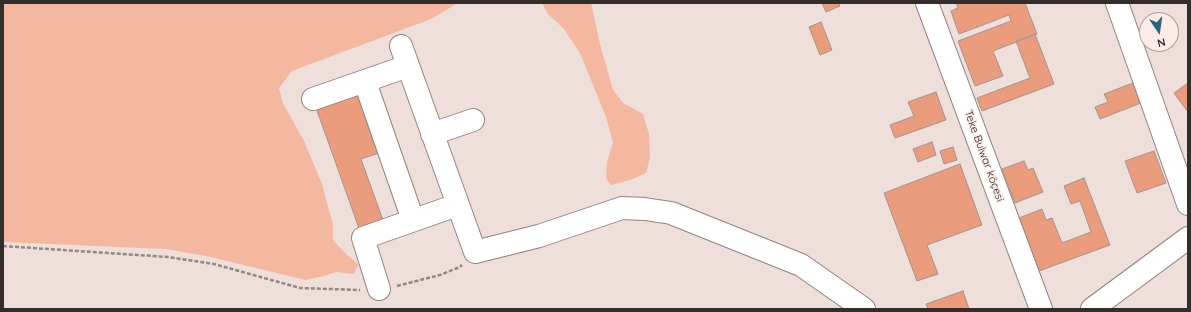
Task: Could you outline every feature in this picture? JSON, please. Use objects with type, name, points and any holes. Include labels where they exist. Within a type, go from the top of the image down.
[{"type":"street","name":"Teke Bulwar köçesi","points":[[927,3],[1041,309]]},
{"type":"street","points":[[1117,3],[1188,204]]},
{"type":"street","points":[[313,99],[364,82],[404,56],[475,252],[539,236],[622,208],[645,208],[671,213],[801,265],[864,309]]},
{"type":"street","points":[[364,82],[413,220]]},
{"type":"street","points":[[432,134],[473,120]]},
{"type":"street","points":[[379,289],[362,238],[457,205]]},
{"type":"street","points":[[1092,309],[1188,238]]},
{"type":"path","points":[[3,246],[168,256],[214,264],[300,288],[369,291],[405,285],[440,275],[460,267],[475,252]]},
{"type":"shaded area","points":[[3,3],[458,3],[431,19],[292,71],[279,88],[283,103],[304,141],[322,184],[333,225],[333,240],[358,264],[354,274],[336,272],[305,280],[211,257],[166,249],[3,242]]},
{"type":"shaded area","points":[[542,3],[591,3],[600,44],[613,90],[623,103],[643,114],[649,134],[650,158],[646,173],[630,180],[611,185],[606,179],[607,162],[613,143],[606,117],[580,53],[564,29],[548,14]]},
{"type":"building","points":[[822,3],[839,3],[840,6],[826,12]]},
{"type":"building","points":[[956,3],[1025,3],[1037,34],[993,51],[1003,76],[975,86],[958,41],[1011,21],[1009,15],[959,34],[951,11],[958,8]]},
{"type":"building","points":[[821,22],[832,50],[820,55],[809,27]]},
{"type":"building","points":[[1035,34],[1054,84],[982,111],[977,98],[1030,78],[1016,41]]},
{"type":"building","points":[[1133,83],[1141,103],[1100,119],[1095,107],[1108,102],[1104,94]]},
{"type":"building","points":[[1188,83],[1188,112],[1174,93]]},
{"type":"building","points":[[357,90],[379,153],[361,159],[384,223],[360,231],[315,105]]},
{"type":"building","points":[[936,92],[946,120],[895,138],[890,125],[914,116],[908,102]]},
{"type":"building","points":[[932,142],[936,155],[918,162],[913,149]]},
{"type":"building","points":[[953,147],[957,160],[944,164],[940,151]]},
{"type":"building","points":[[1154,151],[1166,183],[1137,193],[1125,161]]},
{"type":"building","points":[[1024,161],[1028,170],[1033,168],[1043,192],[1015,203],[1002,169]]},
{"type":"building","points":[[960,164],[982,225],[927,245],[938,274],[917,281],[884,193]]},
{"type":"building","points":[[1084,178],[1110,245],[1039,271],[1019,218],[1042,209],[1046,220],[1052,218],[1062,243],[1091,232],[1080,201],[1071,204],[1064,186]]},
{"type":"building","points":[[963,291],[969,309],[928,309],[926,304]]}]
